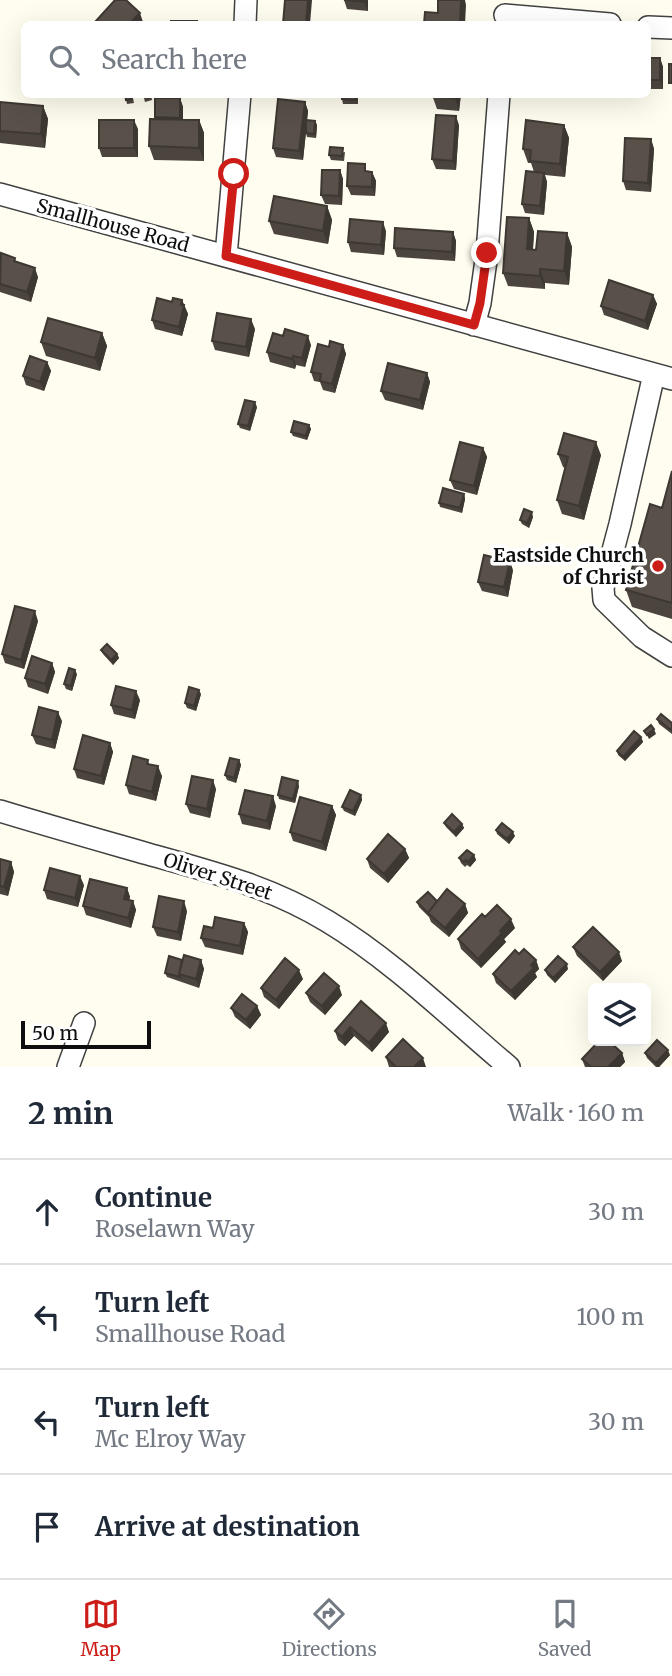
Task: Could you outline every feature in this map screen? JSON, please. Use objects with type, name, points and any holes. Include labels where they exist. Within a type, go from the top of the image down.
[{"type":"street","points":[[238,0],[246,0],[245,21]]},
{"type":"street","points":[[505,13],[581,21]]},
{"type":"street","points":[[651,27],[672,28]]},
{"type":"street","points":[[226,256],[240,98]]},
{"type":"street","points":[[474,325],[487,253],[499,98]]},
{"type":"street","name":"Smallhouse Road","points":[[0,194],[663,376]]},
{"type":"street","points":[[663,376],[603,588],[604,600],[642,637],[672,656]]},
{"type":"street","name":"Oliver Street","points":[[0,811],[204,868],[282,897],[327,920],[367,948],[509,1067]]},
{"type":"street","points":[[68,1067],[84,1023]]},
{"type":"building","points":[[115,0],[126,0],[140,13],[132,21],[96,21]]},
{"type":"building","points":[[285,0],[308,0],[306,21],[283,21]]},
{"type":"building","points":[[438,0],[461,0],[460,21],[424,21],[425,12],[438,13]]},
{"type":"building","points":[[651,58],[660,58],[660,80],[651,80]]},
{"type":"building","points":[[669,64],[672,64],[672,83],[669,83]]},
{"type":"building","points":[[155,98],[180,98],[180,118],[155,117]]},
{"type":"building","points":[[278,99],[305,102],[299,151],[273,148]]},
{"type":"building","points":[[0,102],[43,106],[41,134],[0,131]]},
{"type":"building","points":[[436,115],[456,116],[453,161],[432,159]]},
{"type":"building","points":[[150,119],[199,120],[199,148],[149,146]]},
{"type":"building","points":[[99,120],[134,120],[134,148],[99,148]]},
{"type":"building","points":[[306,120],[315,121],[314,134],[306,133]]},
{"type":"building","points":[[526,120],[564,125],[560,164],[530,161],[531,150],[523,149]]},
{"type":"building","points":[[625,138],[651,139],[648,183],[623,181]]},
{"type":"building","points":[[330,147],[343,148],[342,156],[329,155]]},
{"type":"building","points":[[348,163],[365,164],[365,171],[372,172],[372,187],[347,186]]},
{"type":"building","points":[[322,170],[340,170],[339,196],[321,195]]},
{"type":"building","points":[[526,171],[544,173],[540,206],[522,204]]},
{"type":"building","points":[[274,196],[327,206],[323,231],[269,221]]},
{"type":"building","points":[[507,217],[529,218],[527,249],[536,250],[538,231],[567,233],[564,271],[540,269],[540,276],[503,273]]},
{"type":"building","points":[[350,219],[383,222],[381,245],[348,242]]},
{"type":"building","points":[[395,228],[453,232],[452,252],[394,248]]},
{"type":"building","points":[[1,253],[35,268],[27,292],[0,284]]},
{"type":"building","points":[[609,280],[653,295],[645,321],[601,306]]},
{"type":"building","points":[[157,298],[172,302],[173,298],[182,300],[181,305],[184,305],[179,327],[152,320]]},
{"type":"building","points":[[217,313],[251,319],[246,347],[212,341]]},
{"type":"building","points":[[48,318],[102,333],[95,358],[41,342]]},
{"type":"building","points":[[285,329],[308,336],[302,358],[293,356],[292,359],[267,352],[273,333],[283,336]]},
{"type":"building","points":[[330,341],[343,345],[332,384],[320,381],[321,374],[311,372],[318,344],[329,347]]},
{"type":"building","points":[[30,356],[47,362],[40,382],[23,376]]},
{"type":"building","points":[[388,363],[427,373],[420,400],[381,391]]},
{"type":"building","points":[[245,400],[255,402],[248,426],[238,424]]},
{"type":"building","points":[[294,421],[309,425],[306,436],[291,432]]},
{"type":"building","points":[[564,433],[596,442],[579,506],[557,500],[568,457],[558,454]]},
{"type":"building","points":[[460,442],[483,448],[474,486],[450,480]]},
{"type":"building","name":"Eastside Church of Christ","points":[[672,471],[672,603],[626,590],[650,504],[662,508]]},
{"type":"building","points":[[443,488],[464,494],[460,508],[439,503]]},
{"type":"building","points":[[524,509],[532,512],[527,523],[520,520]]},
{"type":"building","points":[[484,555],[510,561],[504,587],[478,582]]},
{"type":"building","points":[[15,606],[35,611],[21,660],[2,654]]},
{"type":"building","points":[[107,644],[117,654],[111,660],[101,650]]},
{"type":"building","points":[[32,656],[52,663],[45,684],[25,678]]},
{"type":"building","points":[[69,668],[75,670],[71,686],[64,684]]},
{"type":"building","points":[[116,686],[136,691],[132,710],[111,705]]},
{"type":"building","points":[[189,687],[199,690],[194,706],[185,703]]},
{"type":"building","points":[[39,707],[58,712],[52,740],[32,735]]},
{"type":"building","points":[[661,714],[672,723],[671,730],[657,719]]},
{"type":"building","points":[[651,725],[654,729],[647,735],[644,731]]},
{"type":"building","points":[[634,731],[641,737],[623,757],[617,751]]},
{"type":"building","points":[[83,735],[110,743],[101,776],[74,769]]},
{"type":"building","points":[[133,756],[148,760],[147,764],[158,766],[152,792],[126,785]]},
{"type":"building","points":[[230,758],[239,760],[234,778],[225,775]]},
{"type":"building","points":[[192,776],[213,780],[207,809],[186,804]]},
{"type":"building","points":[[282,777],[298,781],[293,799],[278,795]]},
{"type":"building","points":[[245,790],[273,796],[267,821],[239,814]]},
{"type":"building","points":[[350,790],[361,795],[353,811],[342,807]]},
{"type":"building","points":[[300,797],[332,806],[322,842],[290,832]]},
{"type":"building","points":[[452,814],[462,824],[454,832],[444,823]]},
{"type":"building","points":[[502,823],[513,832],[507,839],[496,830]]},
{"type":"building","points":[[388,834],[405,849],[384,874],[367,859]]},
{"type":"building","points":[[467,850],[474,855],[468,862],[464,862],[459,858]]},
{"type":"building","points":[[0,859],[11,862],[4,887],[0,886]]},
{"type":"building","points":[[50,868],[80,876],[75,898],[44,890]]},
{"type":"building","points":[[90,879],[127,888],[124,899],[133,901],[128,918],[83,906]]},
{"type":"building","points":[[447,889],[465,904],[445,928],[428,913]]},
{"type":"building","points":[[428,892],[437,901],[428,913],[417,902]]},
{"type":"building","points":[[159,896],[184,901],[178,932],[153,927]]},
{"type":"building","points":[[497,905],[511,919],[478,959],[458,939],[482,914],[485,917]]},
{"type":"building","points":[[215,917],[244,923],[240,946],[201,938],[204,926],[213,928]]},
{"type":"building","points":[[593,927],[619,952],[600,972],[573,947]]},
{"type":"building","points":[[524,949],[536,960],[531,965],[534,968],[511,991],[493,974],[515,950],[519,954]]},
{"type":"building","points":[[184,955],[201,960],[196,979],[179,974]]},
{"type":"building","points":[[169,956],[182,960],[180,977],[165,973]]},
{"type":"building","points":[[558,956],[567,964],[553,978],[545,970]]},
{"type":"building","points":[[285,958],[299,970],[276,1000],[261,988]]},
{"type":"building","points":[[324,973],[339,986],[322,1006],[306,993]]},
{"type":"building","points":[[242,994],[257,1006],[246,1020],[231,1008]]},
{"type":"building","points":[[361,1001],[386,1023],[369,1043],[350,1027],[342,1037],[335,1031]]},
{"type":"building","points":[[403,1039],[423,1058],[414,1067],[396,1067],[386,1057]]},
{"type":"building","points":[[657,1040],[668,1050],[656,1063],[645,1053]]},
{"type":"building","points":[[594,1046],[614,1046],[622,1053],[608,1067],[591,1067],[582,1059]]},
{"type":"place","name":"Eastside Church of Christ","points":[[658,566]]},
{"type":"route","points":[[234,174],[226,256],[474,325],[487,253]]}]
